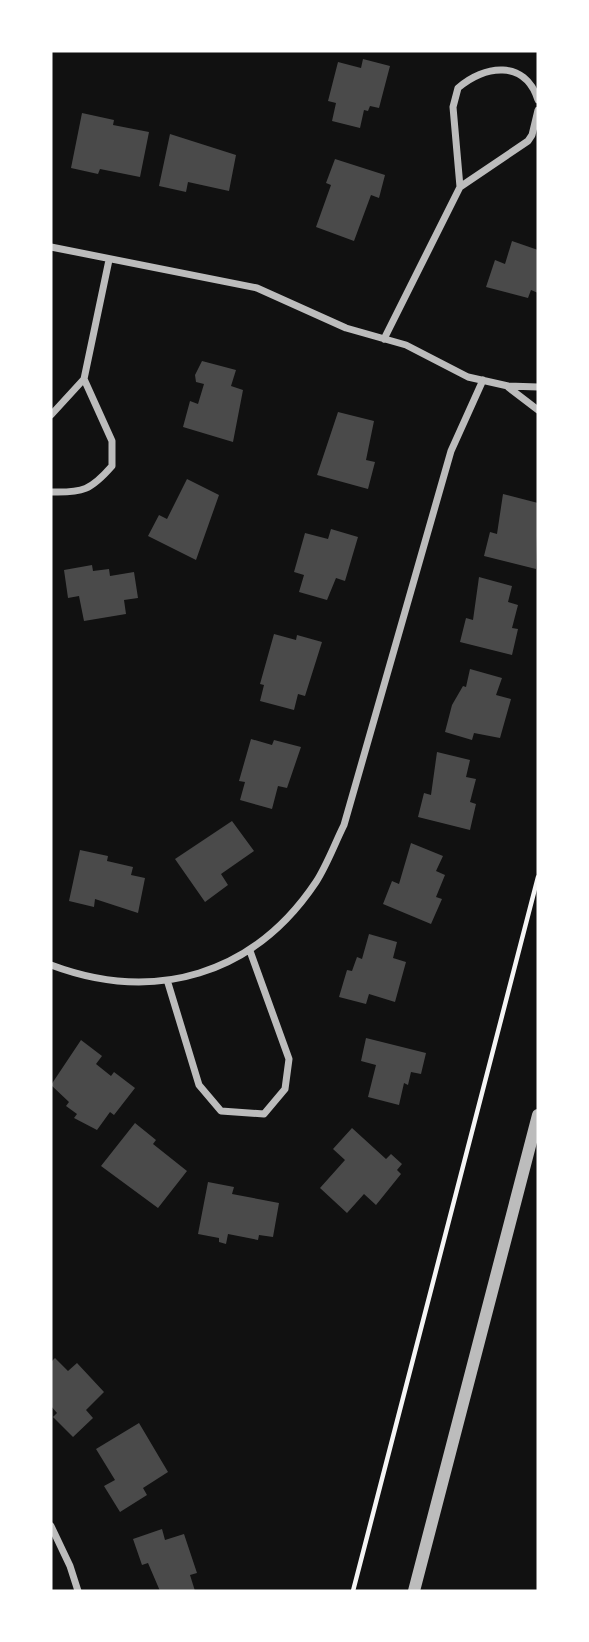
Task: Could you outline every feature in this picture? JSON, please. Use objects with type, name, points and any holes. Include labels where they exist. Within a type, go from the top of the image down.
[{"type":"street","points":[[460,187],[453,107],[458,88],[480,72],[489,69],[505,70],[528,83],[538,100]]},
{"type":"street","points":[[384,339],[460,187],[528,141],[538,110]]},
{"type":"street","points":[[51,247],[257,288],[346,328],[406,345],[468,377],[508,387],[538,387]]},
{"type":"street","points":[[51,415],[84,379],[109,260]]},
{"type":"street","points":[[51,492],[79,493],[99,481],[112,466],[112,441],[84,379]]},
{"type":"street","points":[[51,965],[81,976],[168,983],[211,969],[250,951],[294,911],[317,880],[344,825],[451,451],[483,380]]},
{"type":"street","points":[[508,387],[538,410]]},
{"type":"street","points":[[168,983],[200,1085],[220,1111],[264,1114],[285,1089],[289,1059],[250,951]]},
{"type":"street","points":[[414,1591],[538,1115]]},
{"type":"street","points":[[51,1526],[70,1566],[78,1591]]},
{"type":"path","points":[[353,1591],[538,877]]},
{"type":"building","points":[[363,59],[390,66],[379,108],[370,106],[368,111],[364,110],[360,128],[332,121],[336,103],[328,101],[338,62],[361,68]]},
{"type":"building","points":[[82,113],[114,120],[113,125],[149,132],[140,177],[100,169],[98,174],[71,168]]},
{"type":"building","points":[[170,134],[236,155],[229,191],[188,182],[186,192],[159,186]]},
{"type":"building","points":[[335,159],[385,175],[379,198],[371,195],[354,241],[316,227],[331,185],[326,183]]},
{"type":"building","points":[[512,241],[538,250],[538,293],[531,290],[528,298],[486,287],[495,260],[505,264]]},
{"type":"building","points":[[202,361],[236,370],[231,386],[243,390],[233,442],[183,427],[190,401],[198,404],[204,384],[196,382],[195,375]]},
{"type":"building","points":[[338,412],[374,421],[366,460],[375,462],[368,489],[317,475]]},
{"type":"building","points":[[187,479],[219,495],[196,560],[148,536],[159,515],[167,519]]},
{"type":"building","points":[[503,494],[538,503],[536,569],[484,556],[490,532],[497,534]]},
{"type":"building","points":[[331,529],[358,537],[345,581],[336,578],[327,600],[299,592],[304,575],[294,572],[305,533],[328,539]]},
{"type":"building","points":[[92,565],[93,571],[109,569],[110,576],[134,572],[138,598],[124,600],[126,614],[84,621],[79,596],[68,598],[64,570]]},
{"type":"building","points":[[479,577],[512,586],[508,602],[518,605],[512,628],[518,629],[512,655],[460,642],[466,618],[473,620]]},
{"type":"building","points":[[274,634],[296,640],[297,635],[322,642],[305,696],[298,694],[294,710],[260,701],[264,685],[260,684]]},
{"type":"building","points":[[470,669],[502,678],[496,695],[511,699],[500,738],[474,733],[472,740],[445,732],[452,705],[463,686],[466,687]]},
{"type":"building","points":[[251,739],[272,745],[274,740],[301,747],[287,788],[278,786],[272,809],[240,800],[245,782],[239,781]]},
{"type":"building","points":[[437,752],[470,760],[466,777],[476,779],[470,802],[476,804],[470,830],[418,817],[424,793],[431,795]]},
{"type":"building","points":[[232,821],[254,851],[221,874],[228,885],[205,902],[175,859]]},
{"type":"building","points":[[411,843],[443,856],[436,871],[445,875],[436,897],[442,899],[431,924],[383,904],[392,881],[399,884]]},
{"type":"building","points":[[80,850],[108,856],[107,861],[133,867],[131,875],[145,878],[138,913],[95,899],[94,907],[69,901]]},
{"type":"building","points":[[369,934],[397,942],[393,958],[406,962],[395,1002],[369,994],[366,1004],[339,997],[347,970],[352,971],[357,957],[362,959]]},
{"type":"building","points":[[366,1038],[426,1053],[421,1074],[411,1072],[408,1085],[404,1083],[399,1105],[368,1097],[376,1065],[361,1061]]},
{"type":"building","points":[[81,1040],[102,1056],[96,1064],[111,1076],[114,1072],[135,1088],[114,1115],[110,1112],[97,1130],[74,1118],[77,1114],[66,1106],[69,1102],[51,1085]]},
{"type":"building","points":[[135,1123],[156,1140],[153,1144],[187,1171],[158,1208],[101,1166]]},
{"type":"building","points":[[352,1128],[386,1159],[391,1154],[402,1164],[397,1170],[401,1174],[376,1205],[364,1194],[347,1213],[320,1188],[345,1160],[333,1149]]},
{"type":"building","points":[[208,1182],[234,1187],[232,1194],[279,1203],[273,1237],[259,1235],[258,1240],[228,1234],[226,1244],[219,1242],[219,1238],[198,1234]]},
{"type":"building","points":[[55,1358],[68,1371],[77,1363],[104,1392],[86,1410],[93,1418],[73,1437],[53,1417],[57,1413],[51,1406],[51,1362]]},
{"type":"building","points":[[139,1423],[168,1472],[143,1488],[147,1495],[120,1512],[104,1486],[115,1480],[96,1449]]},
{"type":"building","points":[[162,1529],[165,1540],[184,1534],[197,1573],[190,1575],[195,1591],[160,1591],[148,1563],[142,1565],[133,1539]]}]
